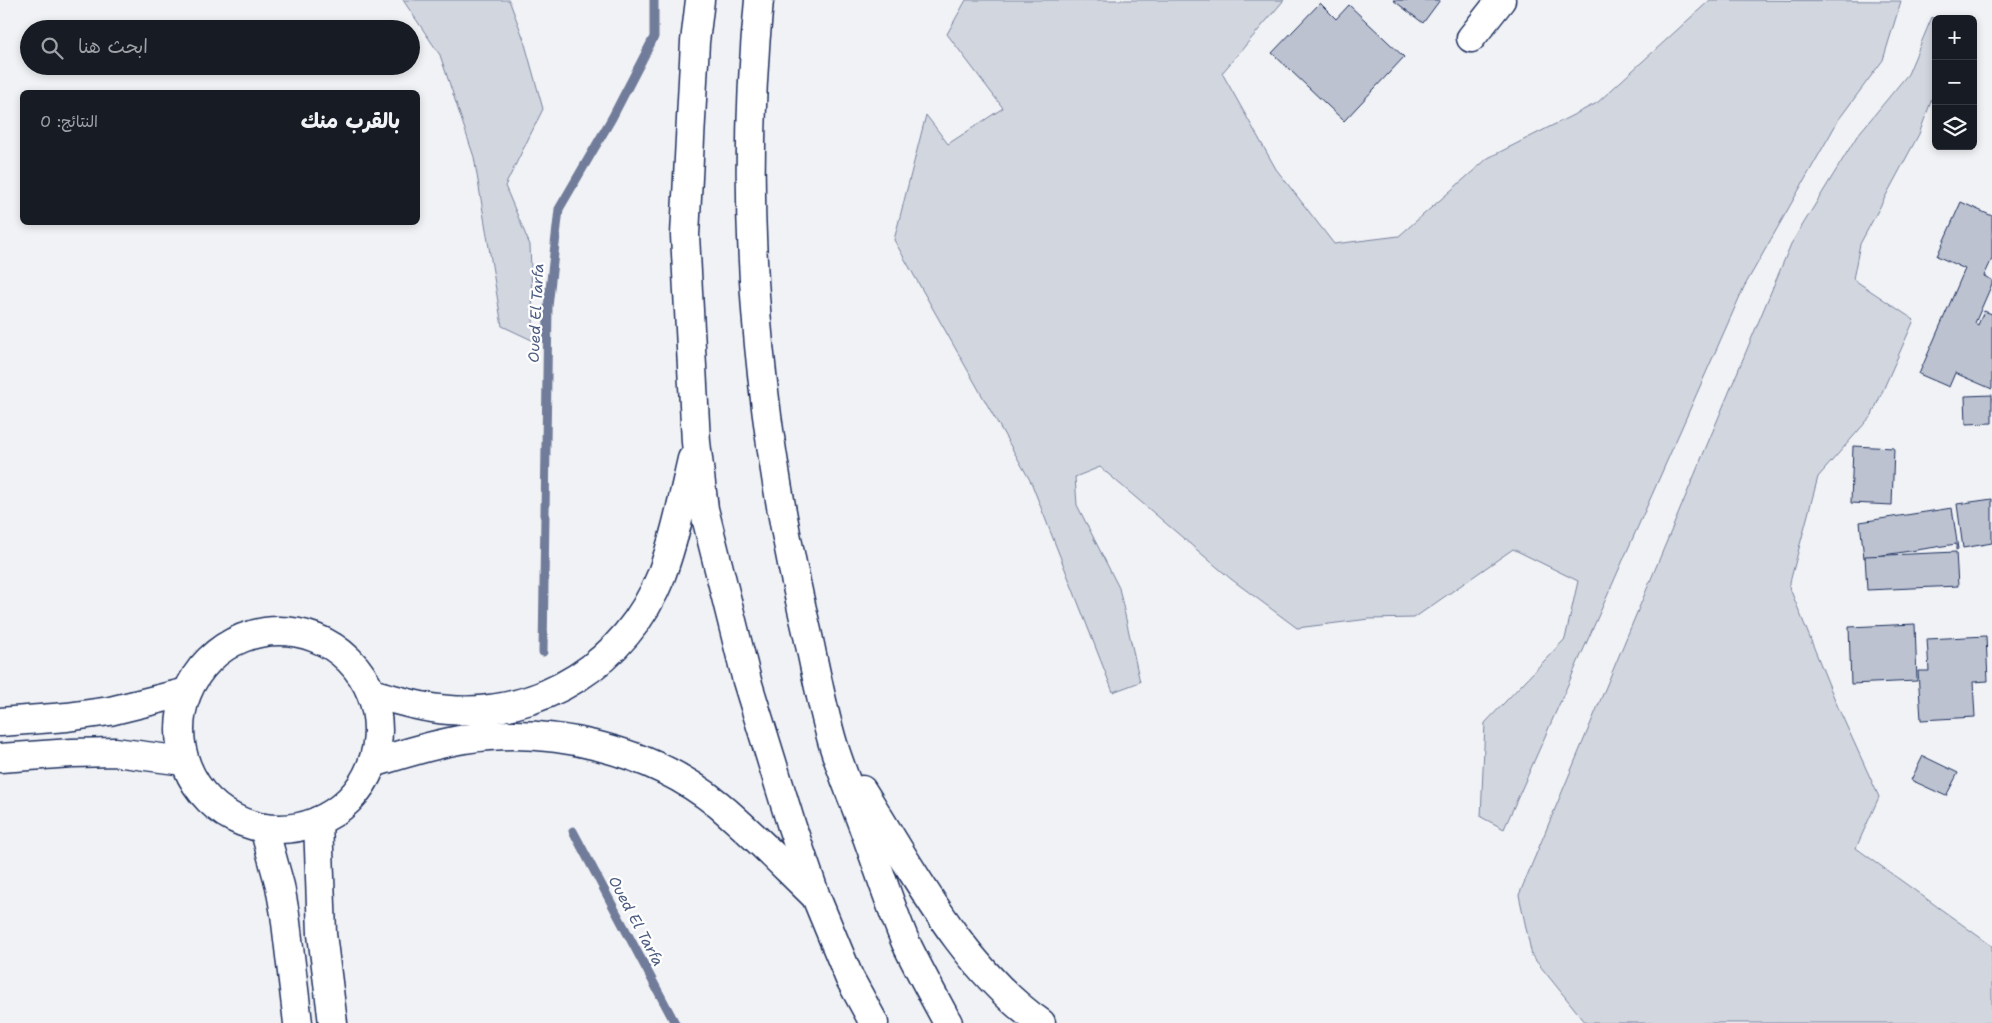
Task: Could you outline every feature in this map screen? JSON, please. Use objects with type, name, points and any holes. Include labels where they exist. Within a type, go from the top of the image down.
[{"type":"main road","points":[[700,0],[695,51],[685,235],[696,442],[704,509],[747,681],[816,897],[849,977],[874,1023]]},
{"type":"main road","points":[[759,0],[751,112],[752,271],[767,429],[780,507],[833,744],[906,941],[948,1023]]},
{"type":"main road","points":[[1472,38],[1501,0]]},
{"type":"main road","points":[[371,693],[448,710],[479,711],[518,705],[556,691],[590,670],[619,643],[643,612],[660,576],[674,532],[696,442]]},
{"type":"main road","points":[[279,631],[302,634],[317,640],[344,655],[360,672],[371,693],[375,707],[378,735],[372,763],[360,787],[341,807],[318,821],[291,828],[264,828],[238,820],[215,806],[197,786],[184,761],[180,734],[182,706],[198,672],[214,655],[234,642],[256,634],[279,631]]},
{"type":"main road","points":[[0,722],[67,717],[102,712],[187,692]]},
{"type":"main road","points":[[372,763],[421,748],[465,739],[500,736],[554,737],[598,746],[648,764],[680,780],[718,804],[816,897]]},
{"type":"main road","points":[[833,744],[960,942],[984,971],[1010,997],[1041,1023]]},
{"type":"main road","points":[[0,758],[115,752],[184,761]]},
{"type":"main road","points":[[318,821],[322,925],[333,1023]]},
{"type":"main road","points":[[264,828],[280,886],[285,914],[298,1023]]},
{"type":"shaded area","points":[[403,0],[509,0],[523,37],[543,109],[505,186],[530,245],[534,341],[502,326],[474,157],[440,55],[420,25],[420,20],[416,20]]},
{"type":"shaded area","points":[[966,0],[1284,0],[1222,73],[1276,169],[1334,244],[1399,236],[1488,158],[1597,103],[1710,0],[1901,1],[1883,60],[1839,119],[1744,287],[1504,829],[1481,817],[1485,723],[1565,639],[1578,581],[1513,549],[1414,618],[1369,619],[1297,628],[1231,579],[1100,467],[1075,477],[1077,505],[1119,588],[1140,682],[1113,692],[1031,482],[894,240],[926,115],[948,144],[1003,108],[947,34]]},
{"type":"shaded area","points":[[1932,17],[1932,99],[1919,134],[1860,244],[1853,279],[1914,320],[1872,415],[1818,477],[1789,586],[1837,705],[1879,797],[1856,848],[1992,946],[1992,1023],[1586,1023],[1532,956],[1519,895],[1791,244],[1857,136],[1908,74]]},
{"type":"building","points":[[1393,0],[1440,0],[1423,23]]},
{"type":"building","points":[[1320,3],[1336,19],[1349,5],[1404,57],[1344,121],[1272,53]]},
{"type":"building","points":[[1961,202],[1992,216],[1992,259],[1984,276],[1992,280],[1992,284],[1975,323],[1978,325],[1984,311],[1992,314],[1992,389],[1955,373],[1949,387],[1919,374],[1965,269],[1937,256]]},
{"type":"building","points":[[1992,395],[1992,423],[1966,424],[1965,396]]},
{"type":"building","points":[[1853,446],[1894,448],[1892,505],[1851,503]]},
{"type":"building","points":[[1992,499],[1992,543],[1963,548],[1957,504]]},
{"type":"building","points":[[1952,508],[1958,549],[1956,550],[1956,544],[1864,558],[1860,522]]},
{"type":"building","points":[[1956,552],[1958,586],[1867,590],[1865,556]]},
{"type":"building","points":[[1915,624],[1917,681],[1851,684],[1849,627]]},
{"type":"building","points":[[1986,636],[1988,681],[1973,682],[1975,717],[1921,720],[1918,671],[1929,671],[1927,639]]},
{"type":"building","points":[[1923,756],[1958,773],[1946,796],[1911,780]]},
{"type":"waterway","name":"Oued El Tarfa","points":[[543,652],[548,307],[559,209],[612,118],[654,37],[654,0]]},
{"type":"waterway","name":"Oued El Tarfa","points":[[573,831],[675,1023]]}]
